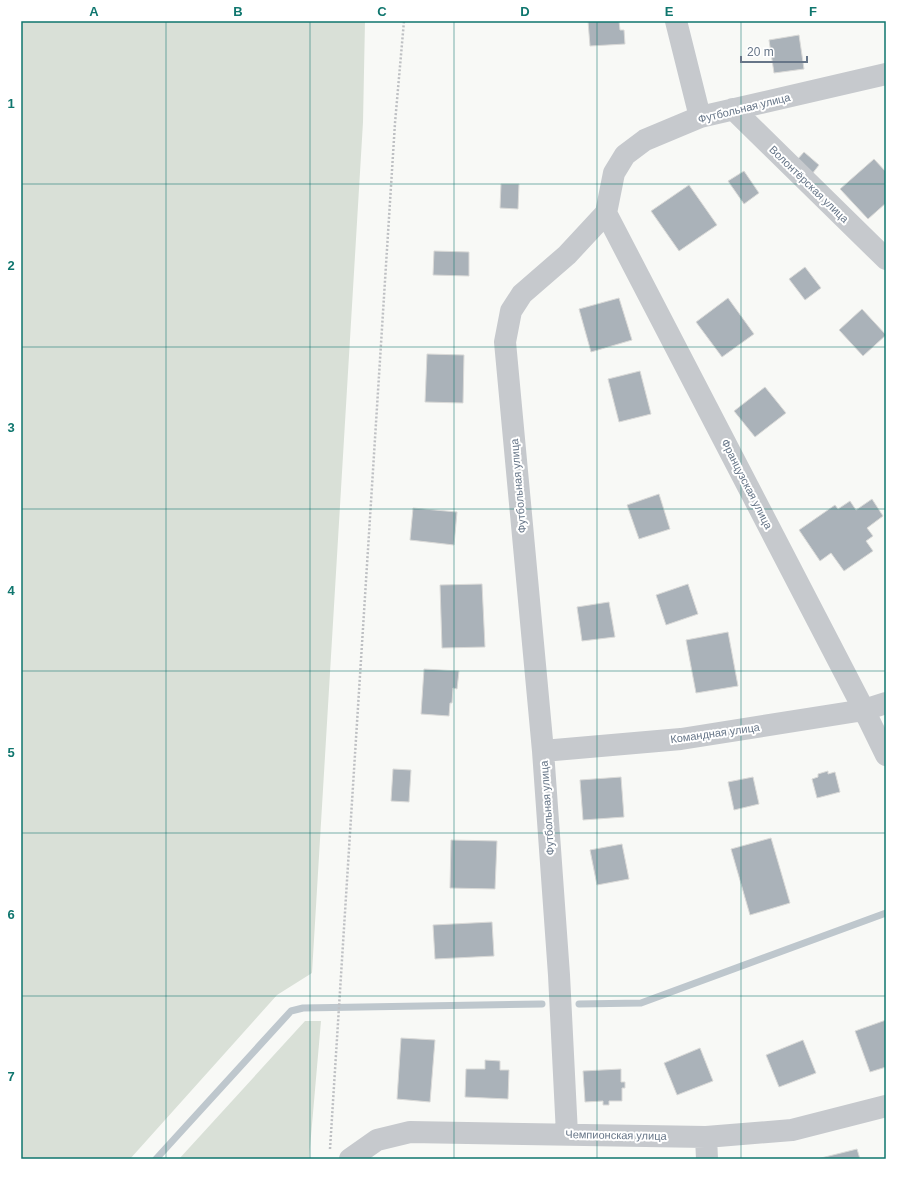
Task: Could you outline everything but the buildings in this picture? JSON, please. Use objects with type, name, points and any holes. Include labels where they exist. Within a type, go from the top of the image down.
[{"type":"street","points":[[676,21],[700,117]]},
{"type":"street","name":"Футбольная улица","points":[[567,1134],[559,975],[543,751],[505,342],[511,311],[522,294],[567,256],[606,213],[614,173],[625,155],[645,140],[700,117],[886,74]]},
{"type":"street","name":"Волонтёрская улица","points":[[733,109],[886,259]]},
{"type":"street","name":"Французская улица","points":[[606,213],[886,755]]},
{"type":"street","name":"Командная улица","points":[[543,751],[681,739],[864,710],[886,703]]},
{"type":"street","name":"Чемпионская улица","points":[[350,1159],[377,1140],[410,1132],[706,1137],[792,1130],[886,1106]]},
{"type":"street","points":[[706,1137],[707,1159]]},
{"type":"path","points":[[330,1151],[393,155],[404,21]]},
{"type":"shaded area","points":[[21,21],[365,21],[363,122],[312,973],[277,995],[130,1159],[21,1159]]},
{"type":"shaded area","points":[[305,1021],[321,1021],[309,1159],[179,1159]]},
{"type":"waterway","points":[[579,1004],[641,1003],[886,913]]},
{"type":"waterway","points":[[156,1159],[291,1011],[303,1008],[542,1004]]}]
